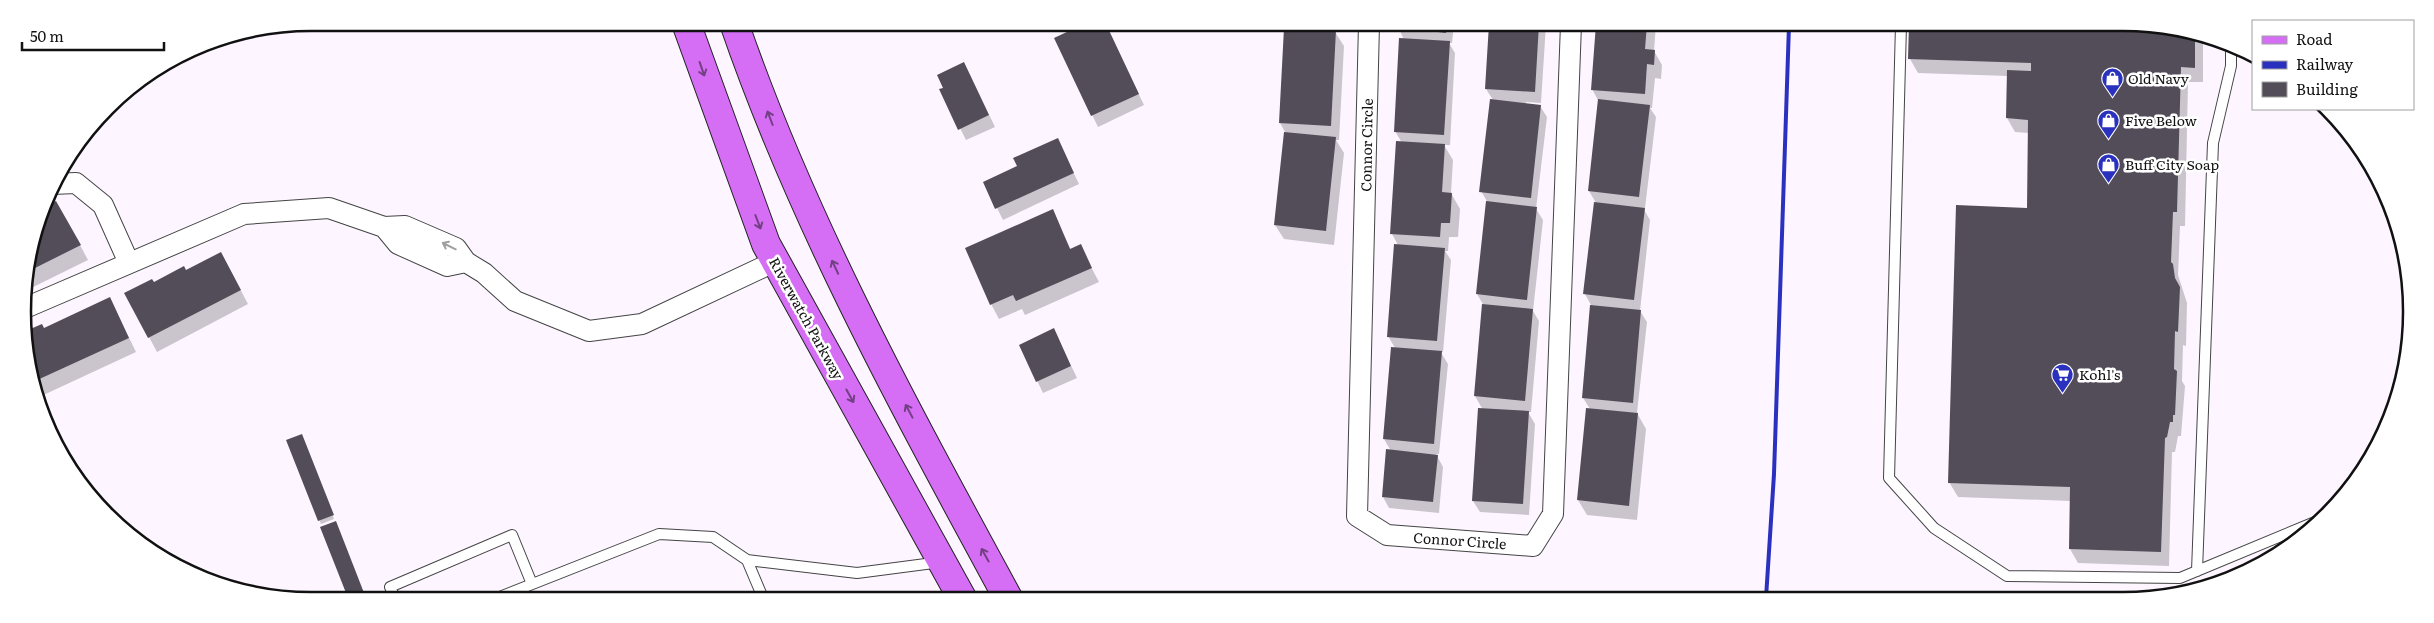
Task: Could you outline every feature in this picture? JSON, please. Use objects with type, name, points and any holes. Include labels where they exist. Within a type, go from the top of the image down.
[{"type":"main road","name":"Riverwatch Parkway","points":[[689,31],[766,244],[959,592]]},
{"type":"main road","points":[[738,31],[780,144],[856,310],[1005,592]]},
{"type":"street","name":"Connor Circle","points":[[1369,31],[1357,516],[1387,535],[1534,546],[1553,514],[1571,31]]},
{"type":"street","points":[[62,184],[76,183],[103,205],[129,263]]},
{"type":"street","points":[[31,305],[244,214],[329,208],[384,227],[406,226],[456,248],[466,262],[484,273],[515,301],[589,331],[642,324],[776,261]]},
{"type":"lane","points":[[1901,31],[1889,478],[1934,528],[2007,576],[2180,578],[2300,528]]},
{"type":"lane","points":[[2197,571],[2214,143],[2231,66],[2231,53]]},
{"type":"lane","points":[[512,592],[659,534],[713,537],[747,560],[857,573],[942,562]]},
{"type":"lane","points":[[392,592],[390,587],[512,535],[532,584]]},
{"type":"lane","points":[[747,560],[760,592]]},
{"type":"building","points":[[1069,31],[1109,31],[1139,94],[1091,116],[1054,38]]},
{"type":"building","points":[[1284,31],[1336,31],[1331,126],[1279,123]]},
{"type":"building","points":[[1429,31],[1446,31],[1446,33]]},
{"type":"building","points":[[1489,31],[1539,31],[1535,92],[1485,89]]},
{"type":"building","points":[[1595,31],[1646,31],[1645,49],[1655,50],[1654,65],[1647,64],[1645,94],[1591,90]]},
{"type":"building","name":"Kohl's","points":[[1909,31],[2122,31],[2159,34],[2195,41],[2195,68],[2181,67],[2177,212],[2173,212],[2171,262],[2175,278],[2180,287],[2178,332],[2175,331],[2174,369],[2177,371],[2175,415],[2173,415],[2173,422],[2170,422],[2167,437],[2165,438],[2161,552],[2069,549],[2070,487],[1948,483],[1956,205],[2027,208],[2028,120],[2006,118],[2007,70],[2031,71],[2031,63],[1908,59]]},
{"type":"building","points":[[1399,38],[1450,41],[1444,135],[1394,132]]},
{"type":"building","points":[[964,62],[989,115],[958,130],[939,89],[943,88],[937,75]]},
{"type":"building","points":[[1490,99],[1541,105],[1531,198],[1479,192]]},
{"type":"building","points":[[1598,99],[1650,105],[1639,197],[1588,191]]},
{"type":"building","points":[[1284,132],[1336,137],[1326,231],[1274,225]]},
{"type":"building","points":[[1058,138],[1074,173],[995,209],[983,182],[1017,166],[1013,158]]},
{"type":"building","points":[[1396,141],[1445,144],[1442,192],[1452,193],[1450,223],[1441,223],[1440,237],[1390,234]]},
{"type":"building","points":[[56,201],[81,245],[35,268],[46,221]]},
{"type":"building","points":[[1486,201],[1537,207],[1527,300],[1476,294]]},
{"type":"building","points":[[1594,202],[1645,208],[1634,300],[1583,294]]},
{"type":"building","points":[[1053,209],[1070,249],[1081,244],[1092,268],[1016,301],[1013,295],[990,305],[965,248]]},
{"type":"building","points":[[1394,244],[1445,248],[1437,341],[1387,337]]},
{"type":"building","points":[[221,252],[241,290],[148,338],[124,293],[152,279],[154,282],[184,266],[186,270]]},
{"type":"building","points":[[110,297],[129,338],[40,379],[32,328],[42,324],[44,328]]},
{"type":"building","points":[[1482,304],[1533,309],[1525,401],[1474,396]]},
{"type":"building","points":[[1590,305],[1641,310],[1633,403],[1582,398]]},
{"type":"building","points":[[1054,328],[1071,366],[1036,382],[1019,345]]},
{"type":"building","points":[[1391,347],[1442,351],[1434,444],[1383,439]]},
{"type":"building","points":[[1478,408],[1529,411],[1523,504],[1472,501]]},
{"type":"building","points":[[1586,408],[1638,413],[1629,506],[1577,500]]},
{"type":"building","points":[[302,434],[334,515],[318,521],[286,440]]},
{"type":"building","points":[[1386,449],[1438,455],[1433,502],[1382,497]]},
{"type":"building","points":[[336,521],[364,592],[346,592],[320,527]]},
{"type":"railway","points":[[1766,592],[1774,474],[1789,31]]},
{"type":"place","name":"Old Navy","points":[[2112,97]]},
{"type":"place","name":"Five Below","points":[[2109,139]]},
{"type":"place","name":"Buff City Soap","points":[[2109,183]]},
{"type":"place","name":"Kohl's","points":[[2063,393]]}]
